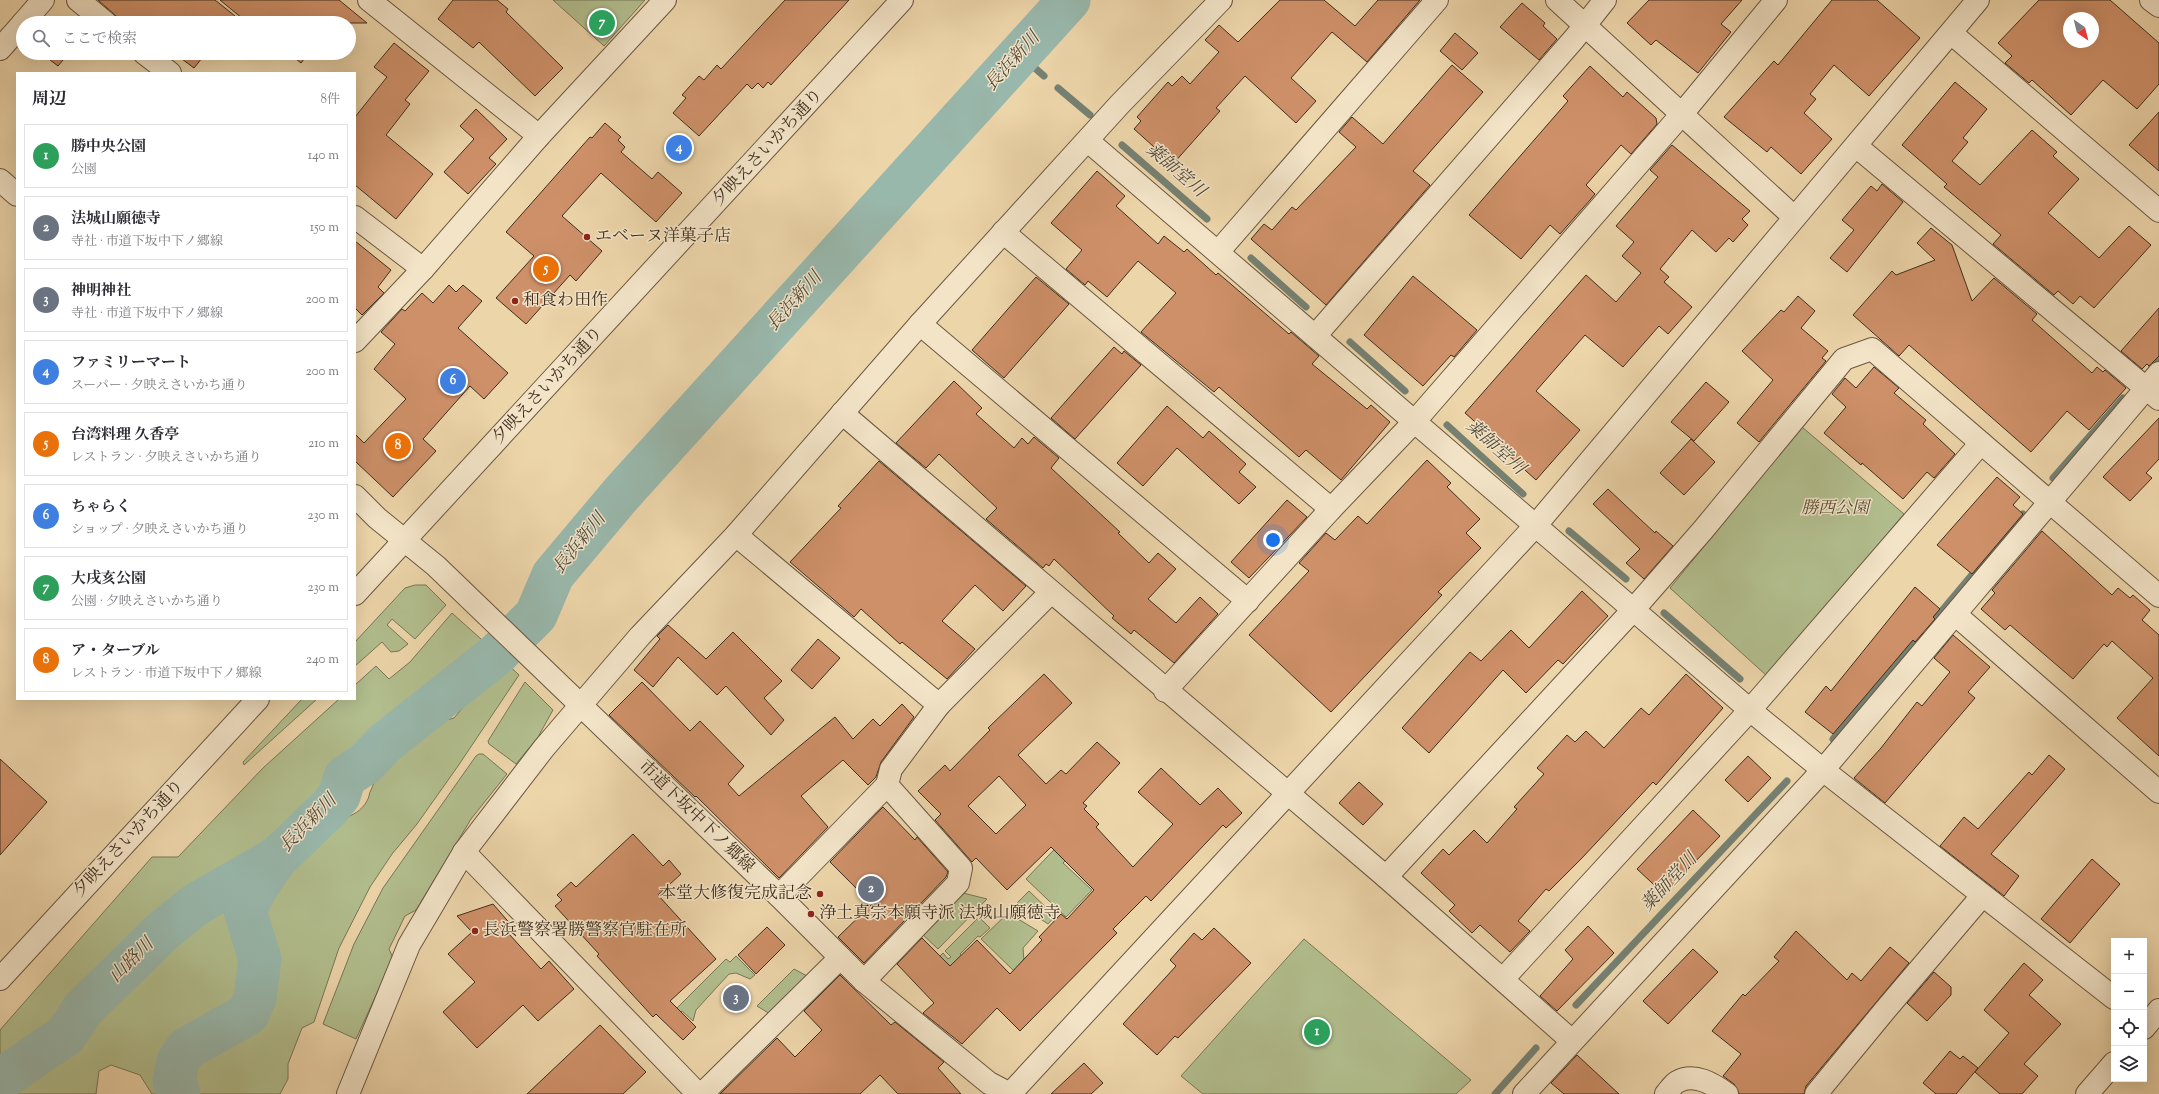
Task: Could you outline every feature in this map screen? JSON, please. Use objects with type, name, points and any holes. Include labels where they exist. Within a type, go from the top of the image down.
[{"type":"street","points":[[29,16],[43,0]]},
{"type":"street","points":[[78,0],[97,16]]},
{"type":"street","points":[[369,0],[539,136]]},
{"type":"street","points":[[356,340],[423,269],[539,136],[666,0]]},
{"type":"street","name":"夕映えさいかち通り","points":[[356,593],[902,0]]},
{"type":"street","points":[[348,1094],[409,945],[464,852],[544,748],[573,699],[640,636],[736,535],[920,324],[1003,232],[1088,141],[1120,104],[1222,0]]},
{"type":"street","points":[[1218,252],[1437,0]]},
{"type":"street","points":[[1557,0],[1794,216]]},
{"type":"street","points":[[1315,336],[1605,0]]},
{"type":"street","points":[[1165,691],[1331,509],[1415,421],[1681,114],[1776,0]]},
{"type":"street","points":[[1010,1094],[1536,525],[1794,216],[1856,146],[1978,0]]},
{"type":"street","points":[[2151,0],[2159,6]]},
{"type":"street","points":[[0,49],[16,31]]},
{"type":"street","points":[[1951,33],[2159,211]]},
{"type":"street","points":[[153,60],[169,72]]},
{"type":"street","points":[[1088,141],[1750,710],[1982,896],[2111,996]]},
{"type":"street","points":[[1524,1094],[1823,770],[1956,615],[2050,501],[2155,387],[1856,146]]},
{"type":"street","points":[[0,180],[16,194]]},
{"type":"street","points":[[356,218],[423,269]]},
{"type":"street","points":[[1003,232],[1331,509]]},
{"type":"street","points":[[920,324],[1248,601]]},
{"type":"street","points":[[1386,877],[1633,610],[1703,530],[1844,359],[1872,349],[2159,596]]},
{"type":"street","points":[[842,413],[1165,691],[1386,877],[1572,1041]]},
{"type":"street","points":[[1503,979],[1750,710],[1981,443]]},
{"type":"street","points":[[356,497],[404,540]]},
{"type":"street","points":[[736,535],[939,705]]},
{"type":"street","name":"市道下坂中下ノ郷線","points":[[404,540],[436,566],[779,896],[864,981],[989,1083],[1010,1094]]},
{"type":"street","points":[[779,896],[887,785],[891,769],[939,705],[1051,592]]},
{"type":"street","points":[[1956,615],[2159,792]]},
{"type":"street","name":"夕映えさいかち通り","points":[[0,979],[257,700]]},
{"type":"street","points":[[864,981],[956,886],[961,868],[887,785]]},
{"type":"street","points":[[464,852],[698,1094]]},
{"type":"street","points":[[1816,1094],[1982,896]]},
{"type":"street","points":[[702,1094],[840,958]]},
{"type":"street","points":[[2087,1094],[2111,1066]]},
{"type":"street","points":[[1666,1094],[1677,1082],[1695,1078],[1715,1086],[1727,1094]]},
{"type":"green space","points":[[553,0],[645,0],[604,46]]},
{"type":"green space","name":"勝西公園","points":[[1802,427],[1904,514],[1767,676],[1670,588]]},
{"type":"green space","points":[[415,585],[426,585],[446,605],[415,639],[392,619],[387,625],[408,644],[399,651],[391,652],[382,642],[356,665],[356,641],[405,588]]},
{"type":"green space","points":[[452,613],[491,648],[475,663],[420,701],[392,732],[365,755],[354,756],[338,767],[326,784],[318,802],[306,813],[277,848],[259,860],[205,887],[182,903],[170,919],[144,937],[115,971],[87,998],[63,1031],[0,1072],[0,1030],[152,857],[178,857],[263,768],[338,700],[356,700],[356,684],[376,666],[389,679],[410,662]]},
{"type":"green space","points":[[502,659],[519,675],[458,766],[417,824],[392,854],[370,887],[339,948],[314,1022],[302,1028],[288,1064],[288,1079],[280,1094],[184,1094],[182,1082],[185,1065],[195,1050],[256,1020],[265,1012],[269,1004],[260,995],[263,985],[267,953],[249,913],[255,898],[271,873],[291,859],[307,838],[315,831],[328,824],[350,816],[362,808],[368,800],[378,769],[378,761],[389,748],[427,715],[443,721],[454,718],[476,692],[483,678]]},
{"type":"green space","points":[[525,682],[553,710],[538,737],[516,764],[489,744],[488,741]]},
{"type":"green space","points":[[301,700],[316,700],[244,765],[243,762]]},
{"type":"green space","points":[[483,754],[507,774],[471,819],[416,910],[405,916],[389,949],[393,958],[356,1039],[323,1024],[354,944],[383,888],[476,756]]},
{"type":"green space","points":[[1072,831],[1083,841],[1063,863],[1092,890],[1066,917],[1026,879]]},
{"type":"green space","points":[[259,870],[262,874],[249,890],[241,913],[255,951],[257,967],[252,989],[241,1010],[230,1019],[200,1029],[179,1046],[174,1054],[168,1082],[171,1094],[152,1094],[140,1075],[111,1065],[99,1071],[96,1094],[0,1094],[0,1087],[66,1038],[83,1016],[184,921],[215,897],[226,896],[231,889]]},
{"type":"green space","points":[[1029,891],[1055,916],[1048,924],[1017,903]]},
{"type":"green space","points":[[959,892],[987,899],[938,949],[920,932]]},
{"type":"green space","points":[[1008,913],[1038,931],[1023,948],[1024,961],[1014,971],[981,939]]},
{"type":"green space","points":[[979,917],[990,928],[980,937],[978,936],[960,954],[991,985],[918,978],[943,953],[948,959],[951,957],[945,951]]},
{"type":"green space","points":[[1304,939],[1471,1080],[1456,1094],[1203,1094],[1181,1076]]},
{"type":"green space","points":[[736,956],[755,975],[750,979],[736,973],[729,974],[696,1010],[693,1021],[682,1011],[671,1022],[666,1019],[726,959],[730,962]]},
{"type":"green space","points":[[794,969],[807,976],[770,1014],[757,1006]]},
{"type":"building","points":[[98,0],[215,0],[235,16],[116,16]]},
{"type":"building","points":[[220,0],[339,0],[367,23],[356,23],[356,16],[239,16]]},
{"type":"building","points":[[453,0],[497,0],[508,9],[506,12],[563,68],[535,96],[479,42],[473,48],[438,19]]},
{"type":"building","points":[[785,0],[849,0],[771,85],[768,82],[763,88],[758,83],[752,89],[747,84],[699,136],[673,113],[686,98],[682,95],[699,76],[704,80],[717,65],[721,69]]},
{"type":"building","points":[[1280,0],[1324,0],[1355,26],[1378,0],[1420,0],[1367,62],[1332,32],[1291,78],[1316,101],[1296,123],[1245,76],[1216,108],[1220,111],[1173,164],[1134,129],[1141,121],[1137,117],[1168,82],[1172,86],[1182,76],[1190,84],[1219,52],[1205,40],[1219,25],[1238,42]]},
{"type":"building","points":[[1649,0],[1742,0],[1721,24],[1731,32],[1698,73],[1656,40],[1651,45],[1627,23]]},
{"type":"building","points":[[1832,0],[1877,0],[1920,38],[1869,96],[1834,65],[1810,94],[1816,99],[1804,113],[1832,139],[1801,174],[1771,147],[1767,152],[1724,117],[1774,61],[1778,65]]},
{"type":"building","points":[[2039,0],[2110,0],[2159,43],[2159,84],[2137,109],[2103,80],[2071,115],[2032,80],[2029,83],[2005,63],[2012,56],[1998,43]]},
{"type":"building","points":[[1522,3],[1545,23],[1543,26],[1557,39],[1539,60],[1500,27]]},
{"type":"building","points":[[1455,33],[1478,53],[1462,70],[1440,51]]},
{"type":"building","points":[[394,43],[429,71],[405,100],[410,104],[386,135],[433,174],[396,219],[356,186],[356,116],[387,77],[374,67]]},
{"type":"building","points":[[50,60],[63,60],[58,66]]},
{"type":"building","points":[[183,60],[200,60],[194,68]]},
{"type":"building","points":[[1452,65],[1483,92],[1413,171],[1430,185],[1326,305],[1251,239],[1264,224],[1272,230],[1292,207],[1296,210],[1356,147],[1339,132],[1352,117],[1383,144]]},
{"type":"building","points":[[1590,66],[1623,97],[1627,92],[1656,118],[1657,124],[1631,154],[1621,145],[1586,185],[1595,194],[1590,200],[1560,234],[1550,225],[1521,259],[1469,215],[1568,101],[1563,96]]},
{"type":"building","points":[[1955,82],[1987,109],[1963,138],[1968,142],[1952,161],[1980,185],[2032,130],[2057,152],[2053,156],[2079,179],[2048,213],[2099,258],[2129,226],[2151,245],[2094,308],[2080,296],[2073,304],[2058,291],[2054,295],[1993,244],[2001,235],[1944,187],[1947,184],[1902,145]]},
{"type":"building","points":[[476,109],[507,139],[489,158],[496,164],[468,194],[444,172],[474,139],[460,126]]},
{"type":"building","points":[[2159,112],[2159,171],[2129,145]]},
{"type":"building","points":[[605,123],[621,137],[618,140],[625,147],[621,152],[652,179],[658,172],[682,193],[656,222],[601,173],[562,216],[602,251],[576,281],[570,275],[526,324],[496,298],[534,256],[506,232],[590,137],[592,138]]},
{"type":"building","points":[[1672,145],[1750,211],[1742,219],[1748,225],[1733,242],[1729,238],[1716,252],[1692,230],[1660,269],[1669,277],[1664,282],[1692,307],[1668,334],[1659,326],[1623,367],[1585,335],[1536,391],[1580,430],[1536,480],[1505,452],[1507,450],[1465,413],[1586,275],[1616,302],[1641,273],[1622,256],[1634,242],[1616,226],[1658,177],[1650,170]]},
{"type":"building","points":[[1097,171],[1125,196],[1116,206],[1158,244],[1164,236],[1184,252],[1187,249],[1216,275],[1218,273],[1289,334],[1291,332],[1319,356],[1312,364],[1367,409],[1371,405],[1390,422],[1341,480],[1306,450],[1299,457],[1219,387],[1214,392],[1141,332],[1176,293],[1138,261],[1107,297],[1088,281],[1085,285],[1066,269],[1082,250],[1051,223]]},
{"type":"building","points":[[1882,184],[1903,202],[1847,272],[1830,258],[1854,230],[1842,220],[1871,186],[1877,191]]},
{"type":"building","points":[[1931,228],[1952,245],[1972,301],[1994,278],[2037,314],[2032,320],[2092,373],[2097,367],[2103,372],[2105,370],[2126,388],[2089,430],[2067,411],[2031,452],[1909,345],[1899,356],[1853,315],[1892,271],[1896,275],[1935,260],[1917,243]]},
{"type":"building","points":[[356,242],[391,270],[378,287],[384,293],[362,315],[356,309]]},
{"type":"building","points":[[1413,276],[1477,330],[1454,357],[1451,355],[1423,386],[1364,335]]},
{"type":"building","points":[[1036,277],[1069,304],[1004,378],[972,350]]},
{"type":"building","points":[[449,285],[456,292],[463,285],[482,301],[458,328],[508,373],[484,399],[470,386],[423,439],[436,451],[393,497],[356,462],[356,435],[364,443],[406,399],[374,369],[395,344],[381,332],[402,309],[405,311],[422,293],[433,303]]},
{"type":"building","points":[[1798,296],[1815,311],[1801,328],[1828,351],[1822,358],[1826,361],[1759,442],[1737,423],[1773,380],[1742,351],[1781,310],[1784,312]]},
{"type":"building","points":[[2159,308],[2159,356],[2149,366],[2147,364],[2142,369],[2121,351]]},
{"type":"building","points":[[1114,347],[1122,354],[1124,351],[1141,365],[1075,439],[1051,418]]},
{"type":"building","points":[[1874,367],[1899,388],[1894,393],[1926,420],[1923,424],[1955,454],[1934,478],[1927,472],[1903,499],[1862,463],[1861,465],[1824,433],[1846,407],[1832,394],[1845,378],[1856,388]]},
{"type":"building","points":[[954,381],[982,408],[976,414],[1014,448],[1022,438],[1028,444],[1034,437],[1059,458],[1051,468],[1120,532],[1118,533],[1149,563],[1158,553],[1176,569],[1148,599],[1176,623],[1200,597],[1218,614],[1174,663],[1134,630],[1131,634],[1112,618],[1114,616],[1054,559],[1049,566],[1046,564],[1043,568],[986,519],[997,508],[939,454],[926,468],[896,443]]},
{"type":"building","points":[[1706,382],[1729,402],[1694,441],[1671,422]]},
{"type":"building","points":[[1167,406],[1203,438],[1209,431],[1246,464],[1239,472],[1256,487],[1239,504],[1177,448],[1143,486],[1117,463]]},
{"type":"building","points":[[2159,418],[2159,459],[2146,473],[2152,478],[2130,501],[2103,477]]},
{"type":"building","points":[[1691,439],[1715,462],[1684,495],[1660,473]]},
{"type":"building","points":[[1427,460],[1451,483],[1447,487],[1480,519],[1466,533],[1481,548],[1438,592],[1442,595],[1331,712],[1249,635],[1309,571],[1299,563],[1326,533],[1335,540],[1358,516],[1367,524]]},
{"type":"building","points":[[879,461],[1026,586],[1003,611],[975,585],[942,621],[975,649],[947,679],[902,642],[900,644],[861,609],[854,617],[790,562],[841,508],[838,506]]},
{"type":"building","points":[[1997,477],[2020,497],[2013,505],[2023,514],[1972,574],[1937,545]]},
{"type":"building","points":[[1608,489],[1655,533],[1656,531],[1673,546],[1644,579],[1626,563],[1640,549],[1593,504]]},
{"type":"building","points":[[1287,500],[1307,517],[1249,578],[1231,562]]},
{"type":"building","points":[[2042,531],[2112,595],[2118,588],[2130,598],[2133,595],[2150,610],[2142,620],[2159,635],[2159,756],[2117,718],[2153,678],[2112,641],[2107,647],[2104,644],[2073,679],[2010,625],[2005,630],[1981,609],[1995,593],[1992,590]]},
{"type":"building","points":[[1915,587],[1940,609],[1933,617],[1935,619],[1915,642],[1913,640],[1833,734],[1805,712],[1826,686],[1831,691]]},
{"type":"building","points":[[1582,591],[1608,616],[1563,664],[1558,660],[1526,693],[1503,670],[1429,753],[1402,728],[1470,652],[1481,661],[1511,630],[1529,648]]},
{"type":"building","points":[[668,625],[706,659],[733,632],[782,681],[764,698],[784,720],[771,735],[726,686],[717,695],[678,657],[653,687],[634,670],[660,639],[657,636]]},
{"type":"building","points":[[1953,635],[1990,667],[1968,692],[1975,698],[1885,803],[1854,778],[1881,748],[1917,702],[1922,706],[1950,672],[1934,658]]},
{"type":"building","points":[[818,639],[840,658],[812,689],[791,670]]},
{"type":"building","points":[[1044,674],[1072,703],[1018,755],[1046,784],[1061,770],[1066,774],[1097,742],[1120,763],[1083,803],[1087,806],[1084,809],[1099,824],[1096,827],[1133,867],[1173,824],[1138,792],[1161,768],[1200,805],[1218,788],[1242,813],[1226,828],[1223,825],[1151,901],[1146,896],[1113,929],[1117,933],[1020,1031],[997,1008],[962,1044],[923,1013],[934,1003],[897,964],[922,938],[950,966],[977,940],[1010,974],[1042,940],[1039,937],[1061,914],[1067,919],[1094,890],[1051,847],[1007,890],[976,858],[972,862],[935,820],[941,814],[918,791],[945,765],[950,771],[990,730],[988,728]],"holes":[[[999,776],[1026,805],[996,834],[968,806]]]},
{"type":"building","points":[[1686,674],[1723,708],[1656,785],[1653,782],[1549,891],[1546,889],[1518,921],[1530,931],[1510,952],[1480,925],[1472,933],[1449,911],[1455,905],[1421,873],[1443,849],[1449,855],[1474,830],[1487,843],[1517,809],[1514,807],[1544,774],[1537,768],[1567,735],[1575,742],[1586,731],[1604,748],[1641,708],[1649,715]]},
{"type":"building","points":[[642,682],[690,731],[700,721],[744,766],[728,784],[739,796],[835,717],[853,739],[873,719],[880,726],[902,704],[914,717],[881,762],[876,777],[868,785],[843,760],[801,796],[828,827],[779,878],[696,796],[695,797],[609,715]]},
{"type":"building","points":[[2049,755],[2065,769],[1991,854],[2019,876],[2004,896],[1940,846],[1964,817],[1978,829],[2029,772],[2032,775]]},
{"type":"building","points":[[1748,756],[1771,778],[1748,802],[1725,780]]},
{"type":"building","points":[[0,759],[47,802],[0,855]]},
{"type":"building","points":[[1359,782],[1383,804],[1363,825],[1339,803]]},
{"type":"building","points":[[883,807],[915,840],[917,837],[948,872],[946,877],[864,963],[838,937],[872,904],[830,862]]},
{"type":"building","points":[[1693,810],[1720,836],[1664,894],[1637,869]]},
{"type":"building","points":[[633,834],[663,866],[669,860],[681,874],[658,895],[716,959],[670,1001],[696,1027],[683,1040],[656,1014],[653,1017],[597,956],[599,954],[555,906],[562,900],[557,895],[571,882],[576,887]]},
{"type":"building","points":[[2092,859],[2120,884],[2070,943],[2041,919]]},
{"type":"building","points":[[493,904],[513,927],[511,928],[513,930],[509,934],[541,969],[549,961],[574,989],[538,1021],[523,1005],[477,1048],[443,1012],[475,982],[448,954],[472,932],[457,916]]},
{"type":"building","points":[[1588,926],[1614,953],[1557,1011],[1540,996],[1573,959],[1565,950]]},
{"type":"building","points":[[767,927],[785,945],[756,974],[738,955]]},
{"type":"building","points":[[1214,928],[1251,963],[1178,1038],[1175,1036],[1157,1055],[1123,1024],[1176,966],[1170,960],[1194,933],[1202,940]]},
{"type":"building","points":[[1796,931],[1847,980],[1852,973],[1861,981],[1890,947],[1909,963],[1806,1086],[1804,1094],[1739,1094],[1734,1084],[1723,1076],[1741,1054],[1712,1031],[1743,994],[1745,996],[1779,961],[1774,957]]},
{"type":"building","points":[[1693,949],[1718,972],[1668,1024],[1643,1001]]},
{"type":"building","points":[[2024,963],[2043,980],[2029,995],[2061,1024],[2024,1064],[2038,1076],[2022,1094],[2000,1094],[1975,1072],[2009,1033],[1984,1010]]},
{"type":"building","points":[[1934,972],[1951,987],[1951,995],[1927,1021],[1907,1003]]},
{"type":"building","points":[[840,975],[891,1025],[895,1022],[944,1062],[938,1068],[961,1094],[898,1094],[880,1075],[860,1094],[720,1094],[777,1038],[795,1057],[822,1030],[804,1011]]},
{"type":"building","points":[[600,1025],[646,1072],[623,1094],[527,1094]]},
{"type":"building","points":[[1950,1051],[1960,1059],[1963,1056],[1978,1068],[1956,1094],[1936,1094],[1923,1083]]},
{"type":"building","points":[[1577,1055],[1619,1094],[1564,1094],[1551,1083]]},
{"type":"building","points":[[1084,1063],[1103,1083],[1091,1094],[1051,1094]]},
{"type":"waterway","name":"長浜新川","points":[[179,1094],[174,1081],[178,1061],[186,1049],[248,1014],[255,998],[260,959],[245,911],[256,888],[277,858],[330,807],[339,796],[345,777],[366,763],[385,743],[497,654],[536,615],[553,575],[622,493],[1069,0]]},
{"type":"waterway","name":"薬師堂川","points":[[1020,55],[1044,76]]},
{"type":"waterway","name":"薬師堂川","points":[[1058,88],[1090,115]]},
{"type":"waterway","name":"薬師堂川","points":[[1122,145],[1207,219]]},
{"type":"waterway","name":"薬師堂川","points":[[1251,258],[1306,307]]},
{"type":"waterway","name":"薬師堂川","points":[[1350,342],[1405,391]]},
{"type":"waterway","points":[[2152,366],[2159,358]]},
{"type":"waterway","points":[[2053,478],[2123,398]]},
{"type":"waterway","name":"薬師堂川","points":[[1447,425],[1523,494]]},
{"type":"waterway","points":[[1929,626],[2023,514]]},
{"type":"waterway","name":"薬師堂川","points":[[1569,531],[1626,579]]},
{"type":"waterway","name":"薬師堂川","points":[[1664,613],[1740,679]]},
{"type":"waterway","points":[[1833,739],[1921,635]]},
{"type":"waterway","name":"薬師堂川","points":[[1576,1005],[1787,781]]},
{"type":"waterway","name":"山路川","points":[[0,1080],[66,1035],[83,1009],[164,930],[195,905],[275,859]]},
{"type":"waterway","name":"薬師堂川","points":[[1495,1094],[1536,1048]]},
{"type":"place","name":"大戌亥公園","points":[[602,23]]},
{"type":"place","name":"ファミリーマート","points":[[679,148]]},
{"type":"place","name":"エベーヌ洋菓子店","points":[[587,237]]},
{"type":"place","name":"台湾料理 久香亭","points":[[546,269]]},
{"type":"place","name":"和食わ田作","points":[[515,301]]},
{"type":"place","name":"ちゃらく","points":[[453,381]]},
{"type":"place","name":"ア・ターブル","points":[[398,446]]},
{"type":"place","name":"法城山願徳寺","points":[[871,889]]},
{"type":"place","name":"本堂大修復完成記念","points":[[820,894]]},
{"type":"place","name":"浄土真宗本願寺派 法城山願徳寺","points":[[811,914]]},
{"type":"place","name":"長浜警察署勝警察官駐在所","points":[[475,931]]},
{"type":"place","name":"神明神社","points":[[736,998]]},
{"type":"place","name":"勝中央公園","points":[[1317,1032]]}]
